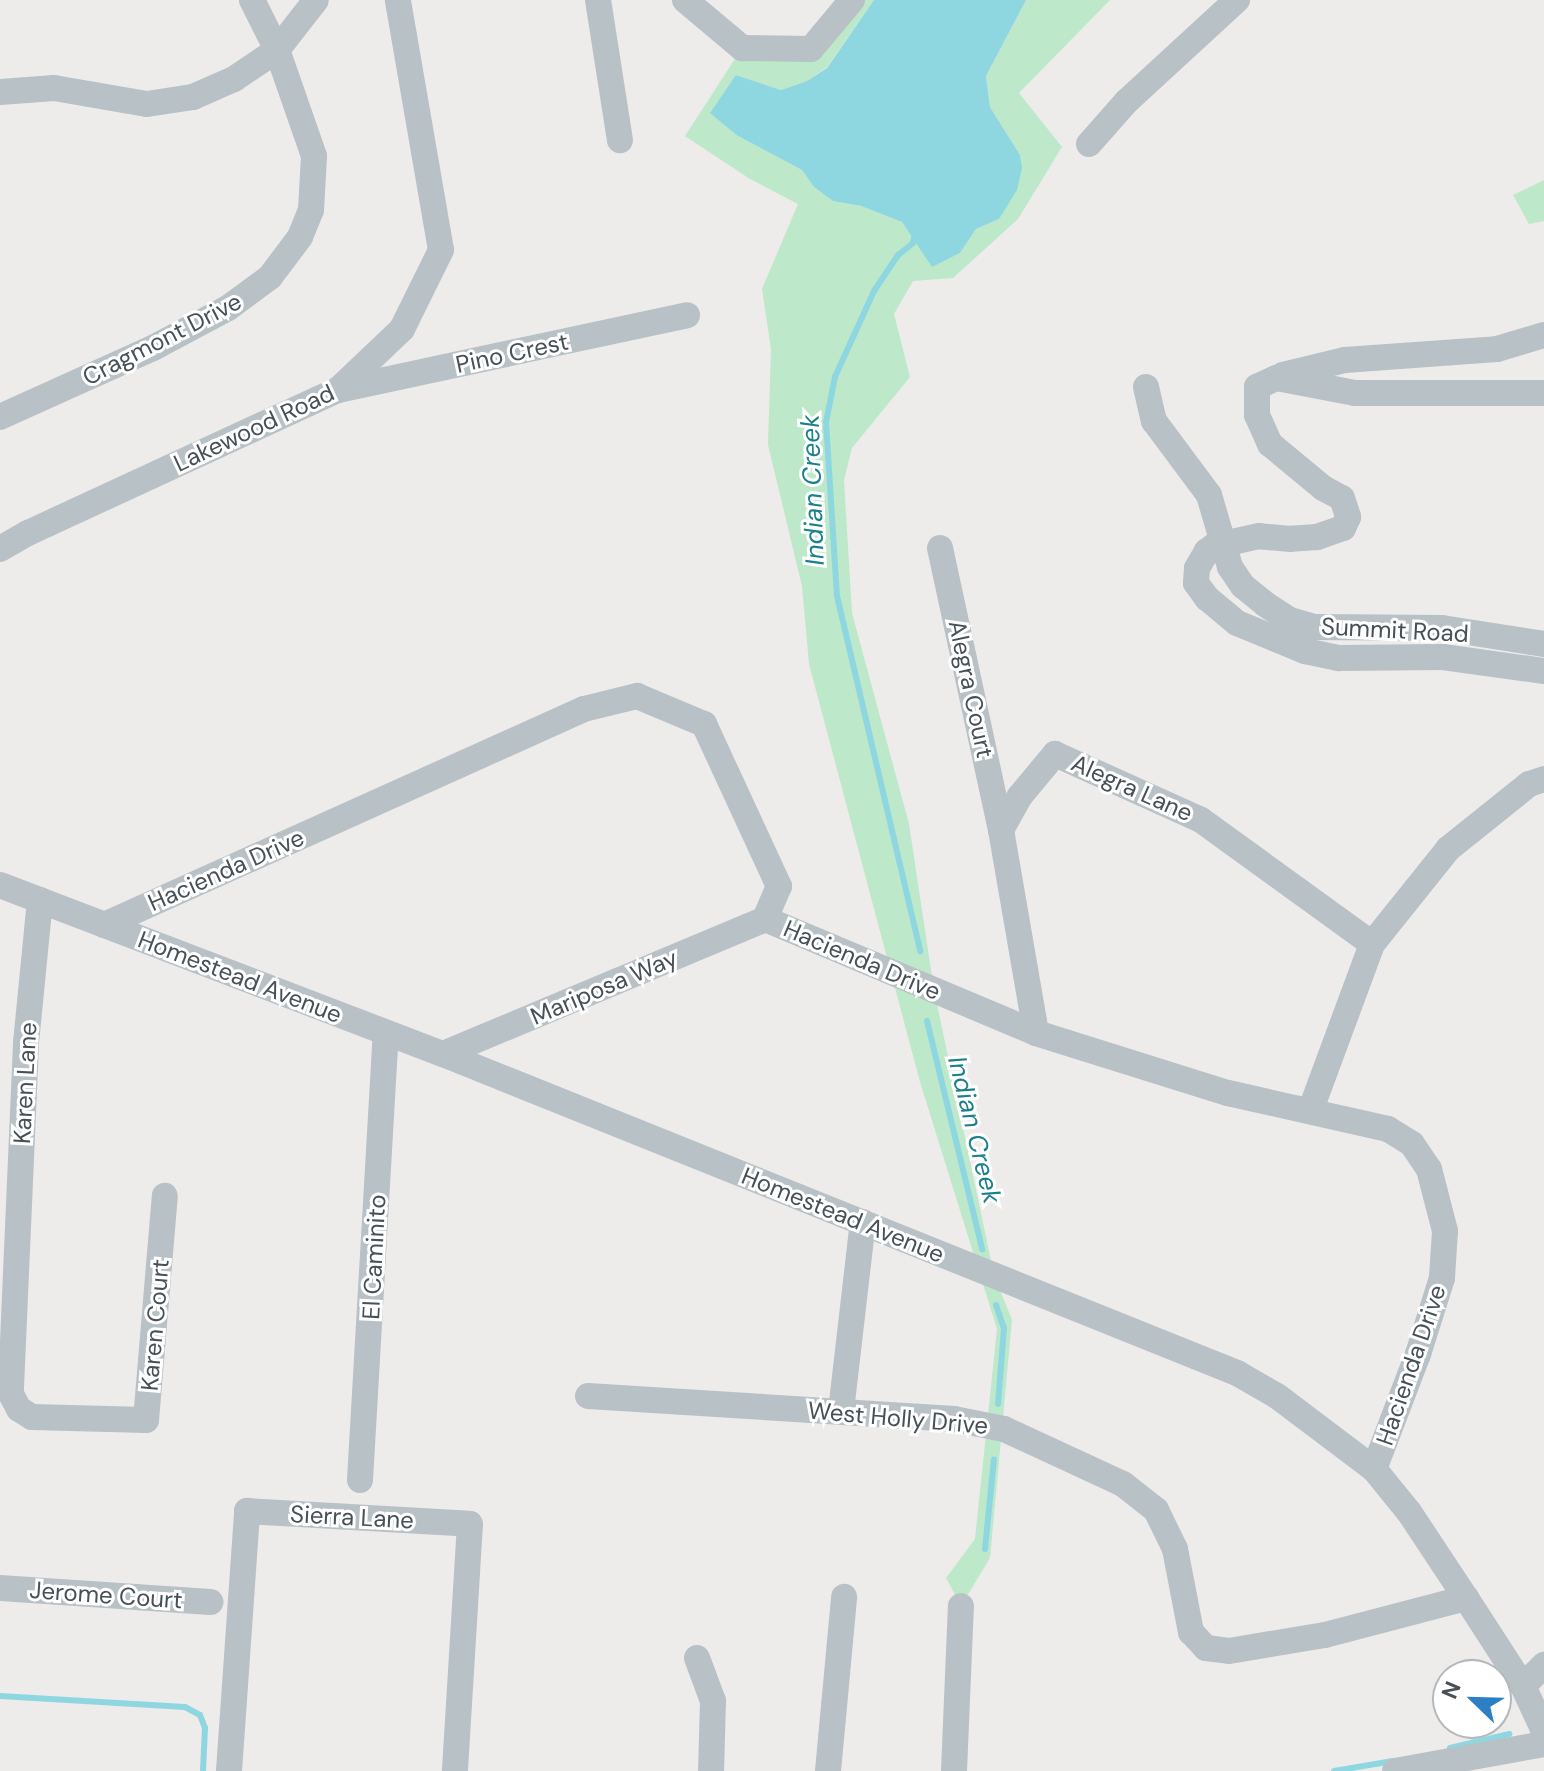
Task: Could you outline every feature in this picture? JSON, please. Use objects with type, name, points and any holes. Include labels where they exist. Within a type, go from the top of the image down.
[{"type":"street","name":"Cragmont Drive","points":[[0,417],[153,348],[228,308],[253,292],[283,262],[300,237],[311,210],[315,182],[314,156],[277,50],[252,0]]},
{"type":"street","points":[[0,92],[54,88],[147,104],[170,103],[234,79],[277,50],[316,0]]},
{"type":"street","name":"Lakewood Road","points":[[0,549],[28,533],[338,390],[402,329],[441,250],[398,0]]},
{"type":"street","points":[[598,0],[620,140]]},
{"type":"street","points":[[685,0],[742,48],[811,49],[852,0]]},
{"type":"street","points":[[1089,144],[1126,102],[1237,0]]},
{"type":"street","name":"Pino Crest","points":[[338,390],[687,315]]},
{"type":"street","points":[[1544,335],[1497,349],[1345,360],[1276,378],[1257,387],[1257,415],[1270,444],[1323,488],[1342,498],[1348,517],[1343,528],[1317,537],[1291,539],[1259,536],[1221,543],[1207,551],[1197,568],[1196,583],[1217,607],[1259,634],[1305,651],[1339,658],[1443,657],[1544,671]]},
{"type":"street","points":[[1276,378],[1355,393],[1544,393]]},
{"type":"street","name":"Summit Road","points":[[1146,387],[1154,421],[1209,495],[1221,543],[1243,586],[1290,620],[1314,627],[1442,628],[1544,644]]},
{"type":"street","name":"Alegra Court","points":[[940,548],[1001,830]]},
{"type":"street","name":"Hacienda Drive","points":[[104,925],[584,709],[637,696],[704,724],[779,886],[765,919],[1036,1033],[1228,1093],[1311,1109],[1388,1129],[1412,1144],[1429,1169],[1445,1231],[1442,1278],[1374,1469]]},
{"type":"street","name":"Alegra Lane","points":[[1001,830],[1020,796],[1055,754],[1201,820],[1372,944]]},
{"type":"street","points":[[1311,1109],[1372,944],[1448,849],[1529,784],[1544,779]]},
{"type":"street","points":[[1001,830],[1036,1033]]},
{"type":"street","name":"Homestead Avenue","points":[[0,885],[443,1054],[1237,1373],[1277,1396],[1374,1469],[1409,1512],[1466,1598],[1523,1686],[1544,1731]]},
{"type":"street","name":"Karen Lane","points":[[19,1409],[11,1394],[26,1044],[40,900]]},
{"type":"street","name":"Mariposa Way","points":[[443,1054],[765,919]]},
{"type":"street","name":"El Caminito","points":[[360,1480],[386,1034]]},
{"type":"street","name":"Karen Court","points":[[19,1409],[32,1417],[146,1420],[165,1196]]},
{"type":"street","points":[[841,1411],[863,1222]]},
{"type":"street","name":"West Holly Drive","points":[[588,1396],[988,1423],[1123,1484],[1156,1510],[1175,1549],[1191,1632],[1206,1648],[1229,1651],[1325,1635],[1466,1598]]},
{"type":"street","name":"Sierra Lane","points":[[229,1771],[247,1511],[470,1524],[455,1771]]},
{"type":"street","name":"Jerome Court","points":[[0,1588],[211,1602]]},
{"type":"street","points":[[828,1771],[844,1597]]},
{"type":"street","points":[[954,1771],[961,1606]]},
{"type":"street","points":[[697,1658],[713,1701],[711,1771]]},
{"type":"street","points":[[1523,1686],[1544,1665]]},
{"type":"street","points":[[1395,1771],[1544,1744]]},
{"type":"green space","points":[[852,0],[874,0],[827,67],[807,81],[781,90],[736,75],[738,136],[802,170],[814,187],[833,201],[861,206],[902,222],[933,266],[960,253],[976,229],[999,219],[1020,155],[990,107],[986,76],[1026,0],[1110,0],[1019,93],[1062,147],[1018,219],[953,278],[913,281],[894,314],[910,377],[852,448],[844,480],[852,613],[909,824],[934,990],[994,1275],[1012,1320],[990,1558],[961,1606],[946,1578],[975,1539],[997,1329],[920,1082],[809,664],[802,586],[768,445],[771,349],[762,289],[798,204],[750,179],[685,136],[742,48],[811,49]]},
{"type":"green space","points":[[1544,180],[1544,221],[1529,224],[1513,195]]},
{"type":"water","points":[[874,0],[1026,0],[986,76],[990,107],[1020,155],[1022,168],[1017,190],[999,219],[976,229],[960,253],[932,267],[902,222],[861,206],[833,201],[814,187],[802,170],[738,136],[710,113],[736,75],[781,90],[807,81],[827,68]]},
{"type":"waterway","name":"Indian Creek","points":[[915,234],[913,243],[898,255],[874,291],[835,377],[826,422],[837,596],[920,951]]},
{"type":"waterway","name":"Indian Creek","points":[[927,1021],[982,1249]]},
{"type":"waterway","name":"Indian Creek","points":[[996,1305],[1004,1328],[998,1404]]},
{"type":"waterway","name":"Indian Creek","points":[[985,1549],[994,1459]]},
{"type":"waterway","points":[[0,1696],[185,1707],[200,1715],[205,1728],[203,1771]]},
{"type":"waterway","points":[[1450,1748],[1488,1739]]},
{"type":"waterway","points":[[1334,1771],[1393,1761]]}]
